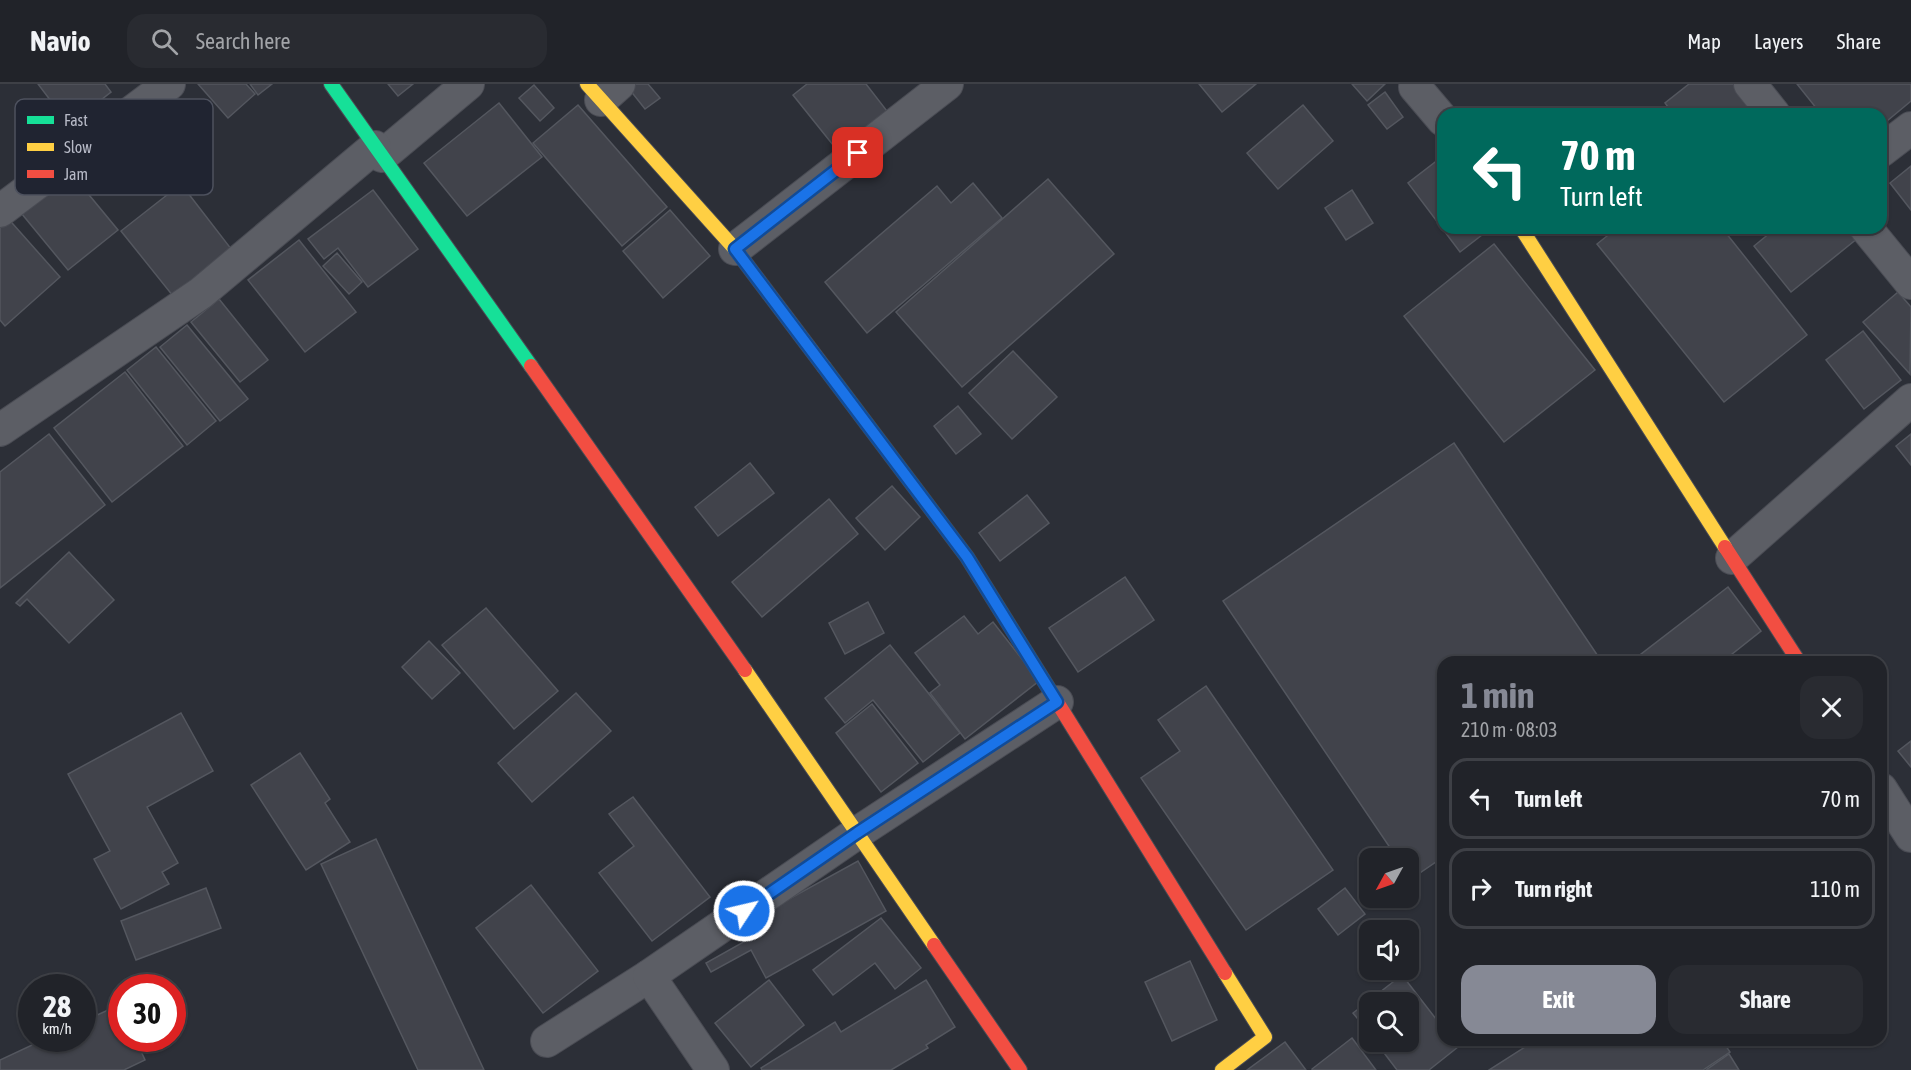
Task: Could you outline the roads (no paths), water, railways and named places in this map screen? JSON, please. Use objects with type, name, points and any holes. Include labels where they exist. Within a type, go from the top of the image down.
[{"type":"street","points":[[149,99],[169,84]]},
{"type":"street","points":[[331,84],[730,648],[1020,1070]]},
{"type":"street","points":[[0,430],[201,293],[468,84]]},
{"type":"street","points":[[735,249],[947,84]]},
{"type":"street","points":[[1750,84],[1769,108]]},
{"type":"street","points":[[1414,87],[1437,113]]},
{"type":"street","points":[[602,89],[735,249],[967,557],[1265,1037],[1221,1070]]},
{"type":"street","points":[[1887,146],[1911,128]]},
{"type":"street","points":[[0,211],[21,195]]},
{"type":"street","points":[[1525,234],[1795,656]]},
{"type":"street","points":[[1871,234],[1911,283]]},
{"type":"street","points":[[1732,558],[1911,400]]},
{"type":"street","points":[[547,1041],[649,976],[857,833],[1057,702]]},
{"type":"street","points":[[1887,798],[1911,836]]},
{"type":"street","points":[[649,976],[712,1070]]}]
